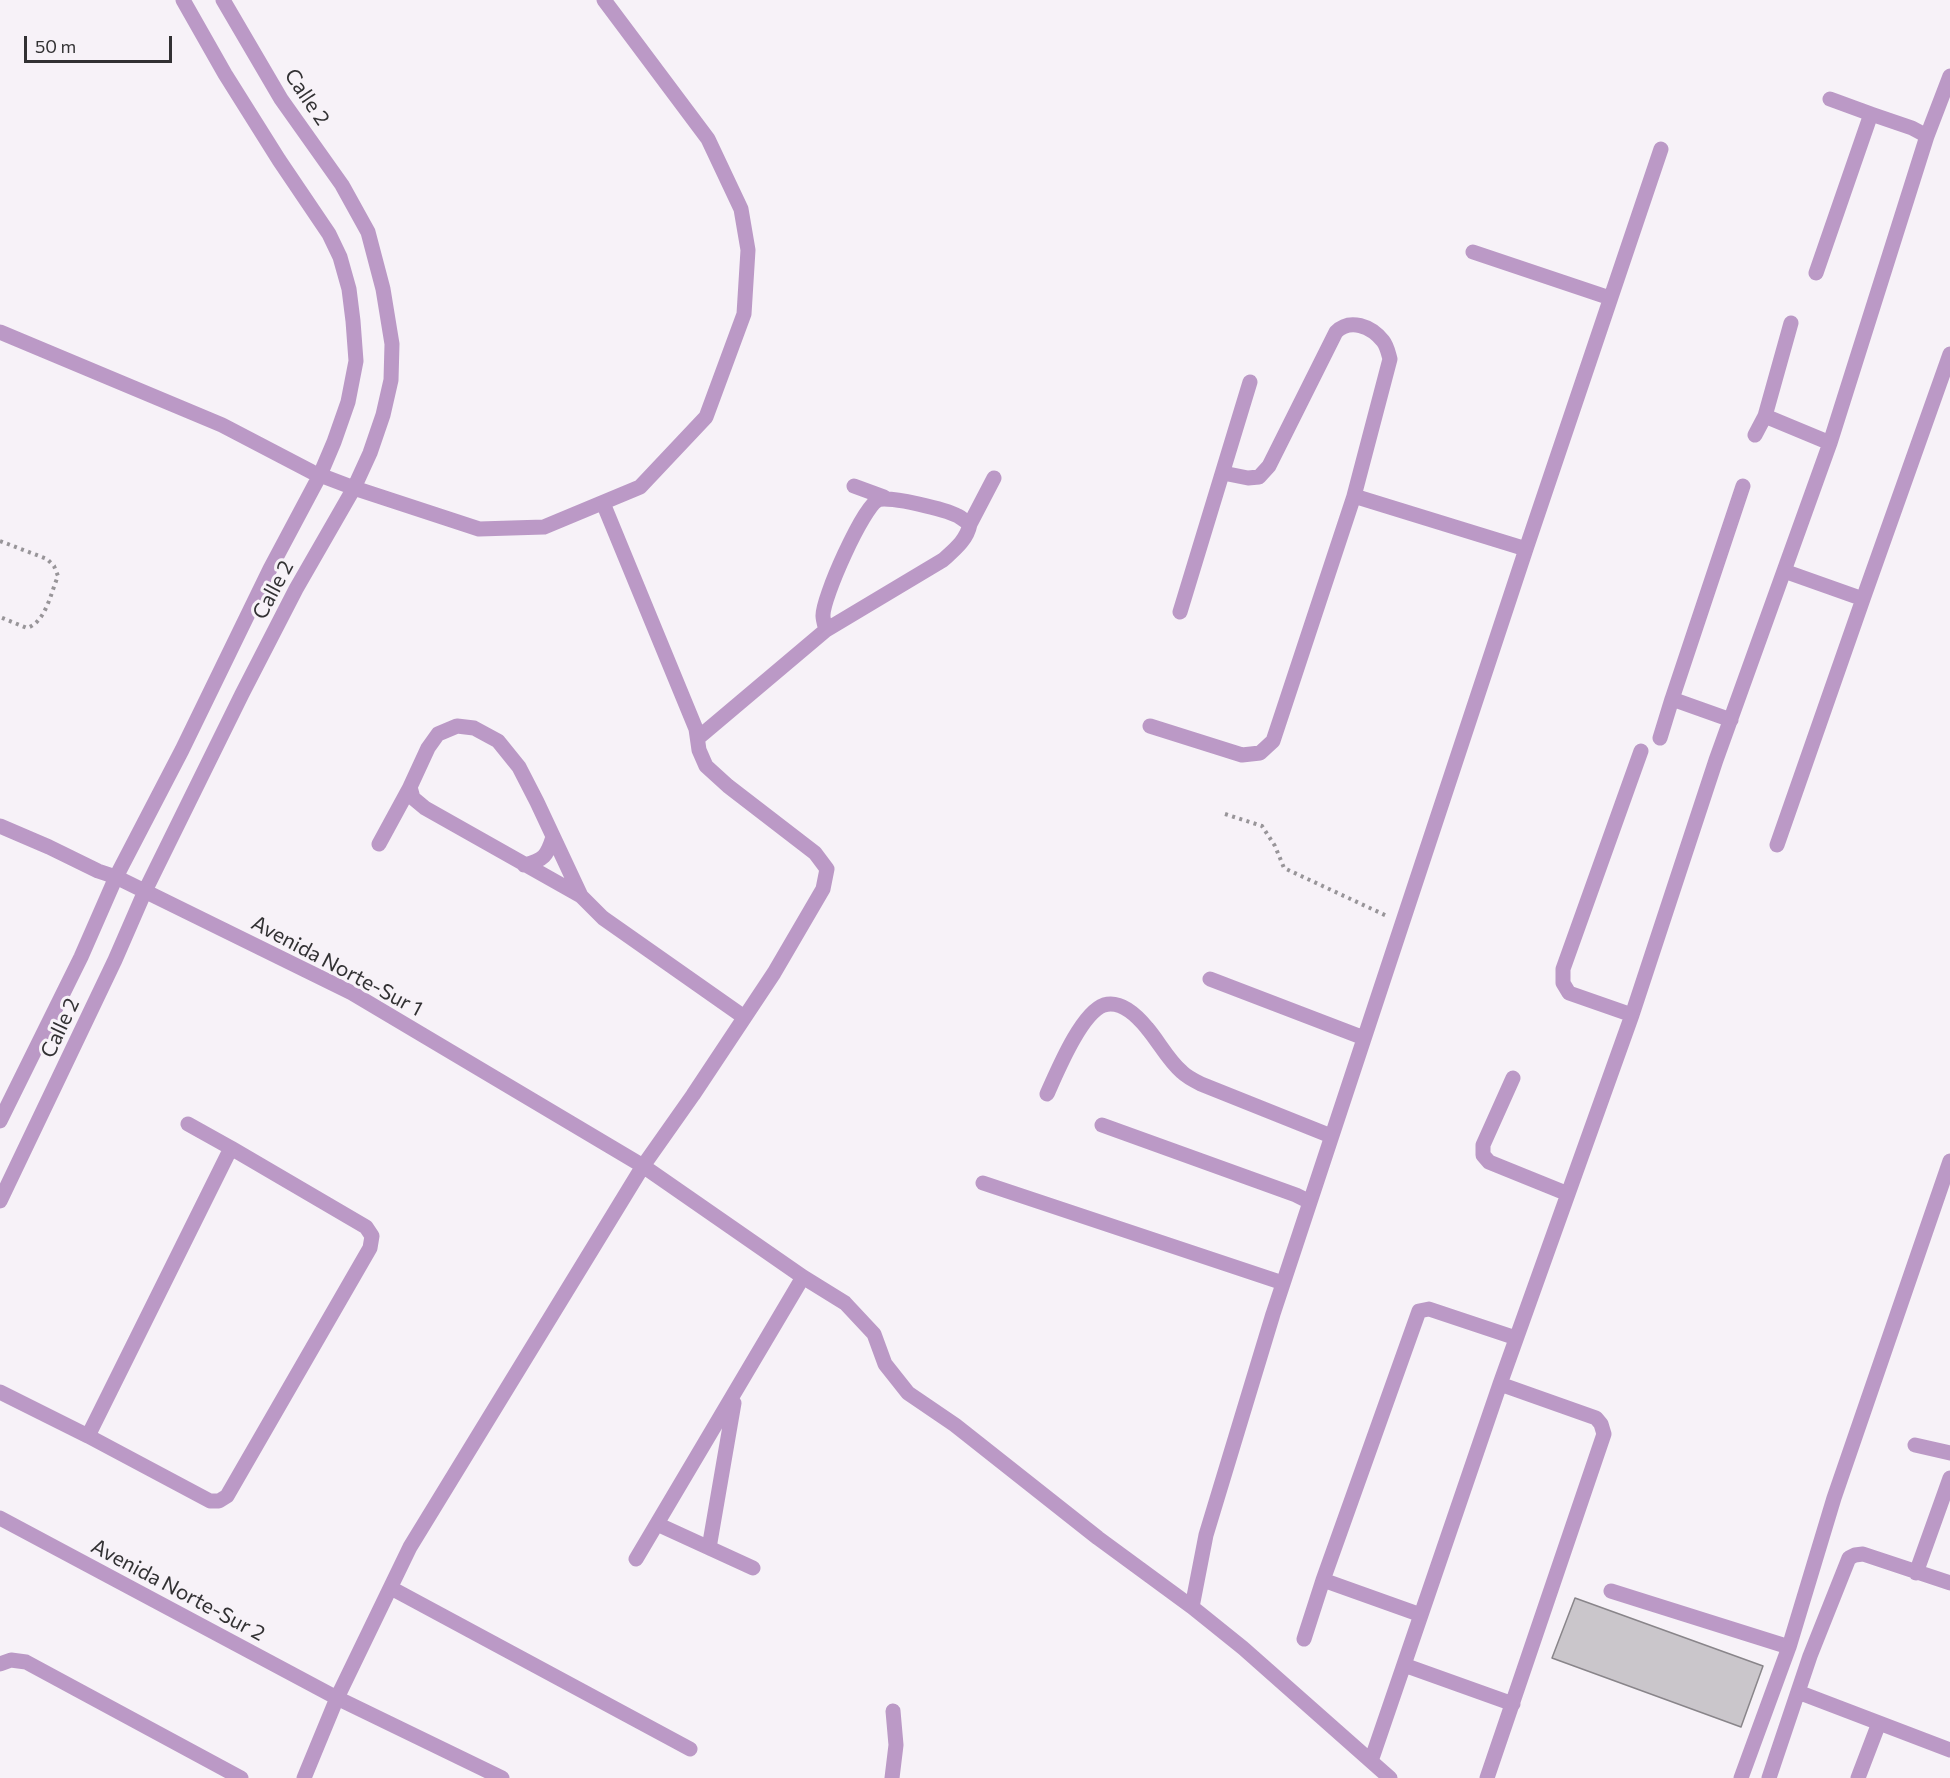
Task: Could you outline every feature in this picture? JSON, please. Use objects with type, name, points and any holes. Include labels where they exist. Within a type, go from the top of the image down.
[{"type":"street","points":[[0,1121],[81,957],[116,877],[183,750],[270,569],[320,475],[348,402],[356,361],[350,300],[340,257],[329,234],[279,160],[183,0]]},
{"type":"street","name":"Calle 2","points":[[0,1201],[5,1179],[115,960],[145,891],[296,589],[354,488],[374,444],[391,380],[392,344],[383,289],[368,232],[342,185],[281,99],[223,0]]},
{"type":"street","points":[[0,332],[222,426],[320,475],[478,529],[544,527],[640,487],[706,417],[744,314],[748,250],[741,209],[708,139],[604,0]]},
{"type":"street","points":[[1371,1761],[1516,1338],[1632,1015],[1731,720],[1830,443],[1927,136],[1950,76]]},
{"type":"street","points":[[1830,99],[1912,128],[1927,136]]},
{"type":"street","points":[[1816,273],[1870,114]]},
{"type":"street","points":[[1192,1607],[1206,1535],[1283,1283],[1401,923],[1661,149]]},
{"type":"street","points":[[1473,252],[1610,298]]},
{"type":"street","points":[[1755,435],[1765,416],[1791,323]]},
{"type":"street","points":[[1150,726],[1242,755],[1260,753],[1274,741],[1354,496],[1390,359],[1383,341],[1375,333],[1357,325],[1342,326],[1336,332],[1269,466],[1259,477],[1248,478],[1223,473]]},
{"type":"street","points":[[1777,845],[1950,354]]},
{"type":"street","points":[[1180,612],[1250,382]]},
{"type":"street","points":[[1765,416],[1830,443]]},
{"type":"street","points":[[698,738],[826,630],[943,560],[957,548],[968,534],[970,524],[994,478]]},
{"type":"street","points":[[854,486],[884,497],[957,515],[970,524]]},
{"type":"street","points":[[1660,738],[1743,486]]},
{"type":"street","points":[[1354,496],[1526,549]]},
{"type":"street","points":[[826,630],[823,615],[844,554],[866,513],[875,501],[884,497]]},
{"type":"street","points":[[304,1778],[337,1698],[410,1547],[643,1166],[774,973],[823,889],[827,869],[815,853],[728,786],[706,766],[699,750],[696,729],[603,503]]},
{"type":"street","points":[[1784,571],[1863,599]]},
{"type":"street","points":[[1672,699],[1731,720]]},
{"type":"street","points":[[379,844],[410,788],[428,748],[438,734],[457,726],[474,729],[498,741],[519,768],[581,896]]},
{"type":"street","points":[[1632,1015],[1569,993],[1563,983],[1563,969],[1641,750]]},
{"type":"street","points":[[410,788],[413,798],[425,808],[581,896],[603,918],[744,1017]]},
{"type":"street","name":"Avenida Norte-Sur 1","points":[[0,826],[116,877],[352,993],[643,1166],[803,1277],[845,1303],[874,1334],[885,1364],[908,1393],[955,1425],[1098,1538],[1192,1607],[1243,1648],[1390,1778]]},
{"type":"street","points":[[525,865],[545,856],[553,837]]},
{"type":"street","points":[[1210,979],[1364,1038]]},
{"type":"street","points":[[1047,1094],[1075,1037],[1093,1013],[1104,1005],[1114,1005],[1133,1014],[1182,1072],[1191,1078],[1331,1136]]},
{"type":"street","points":[[1513,1078],[1483,1145],[1483,1155],[1489,1162],[1568,1194]]},
{"type":"street","points":[[0,1392],[210,1501],[219,1501],[227,1496],[370,1248],[372,1236],[366,1227],[189,1124]]},
{"type":"street","points":[[1102,1125],[1310,1202]]},
{"type":"street","points":[[88,1436],[231,1148]]},
{"type":"street","points":[[1741,1778],[1789,1647],[1834,1498],[1950,1161]]},
{"type":"street","points":[[982,1183],[1283,1283]]},
{"type":"street","points":[[636,1559],[803,1277]]},
{"type":"street","points":[[1304,1639],[1419,1311],[1429,1309],[1516,1338]]},
{"type":"street","points":[[1487,1778],[1604,1434],[1596,1418],[1500,1384]]},
{"type":"street","points":[[709,1548],[735,1393]]},
{"type":"street","points":[[1916,1445],[1950,1453]]},
{"type":"street","points":[[1916,1573],[1950,1478]]},
{"type":"street","name":"Avenida Norte-Sur 2","points":[[0,1518],[477,1772],[502,1778]]},
{"type":"street","points":[[657,1524],[753,1568]]},
{"type":"street","points":[[1769,1778],[1810,1656],[1849,1558],[1863,1554],[1950,1583]]},
{"type":"street","points":[[1323,1580],[1421,1615]]},
{"type":"street","points":[[391,1588],[690,1749]]},
{"type":"street","points":[[1611,1591],[1789,1647]]},
{"type":"street","points":[[0,1664],[11,1660],[26,1662],[241,1778]]},
{"type":"street","points":[[1404,1665],[1513,1704]]},
{"type":"street","points":[[1798,1692],[1950,1750]]},
{"type":"street","points":[[892,1778],[896,1745],[893,1711]]},
{"type":"street","points":[[1858,1778],[1879,1723]]},
{"type":"path","points":[[0,541],[47,559],[54,566],[58,576],[40,620],[33,626],[27,628],[0,617]]},
{"type":"path","points":[[1225,814],[1262,826],[1275,846],[1284,868],[1401,923]]},
{"type":"building","points":[[1575,1598],[1763,1666],[1741,1727],[1552,1658]]}]
